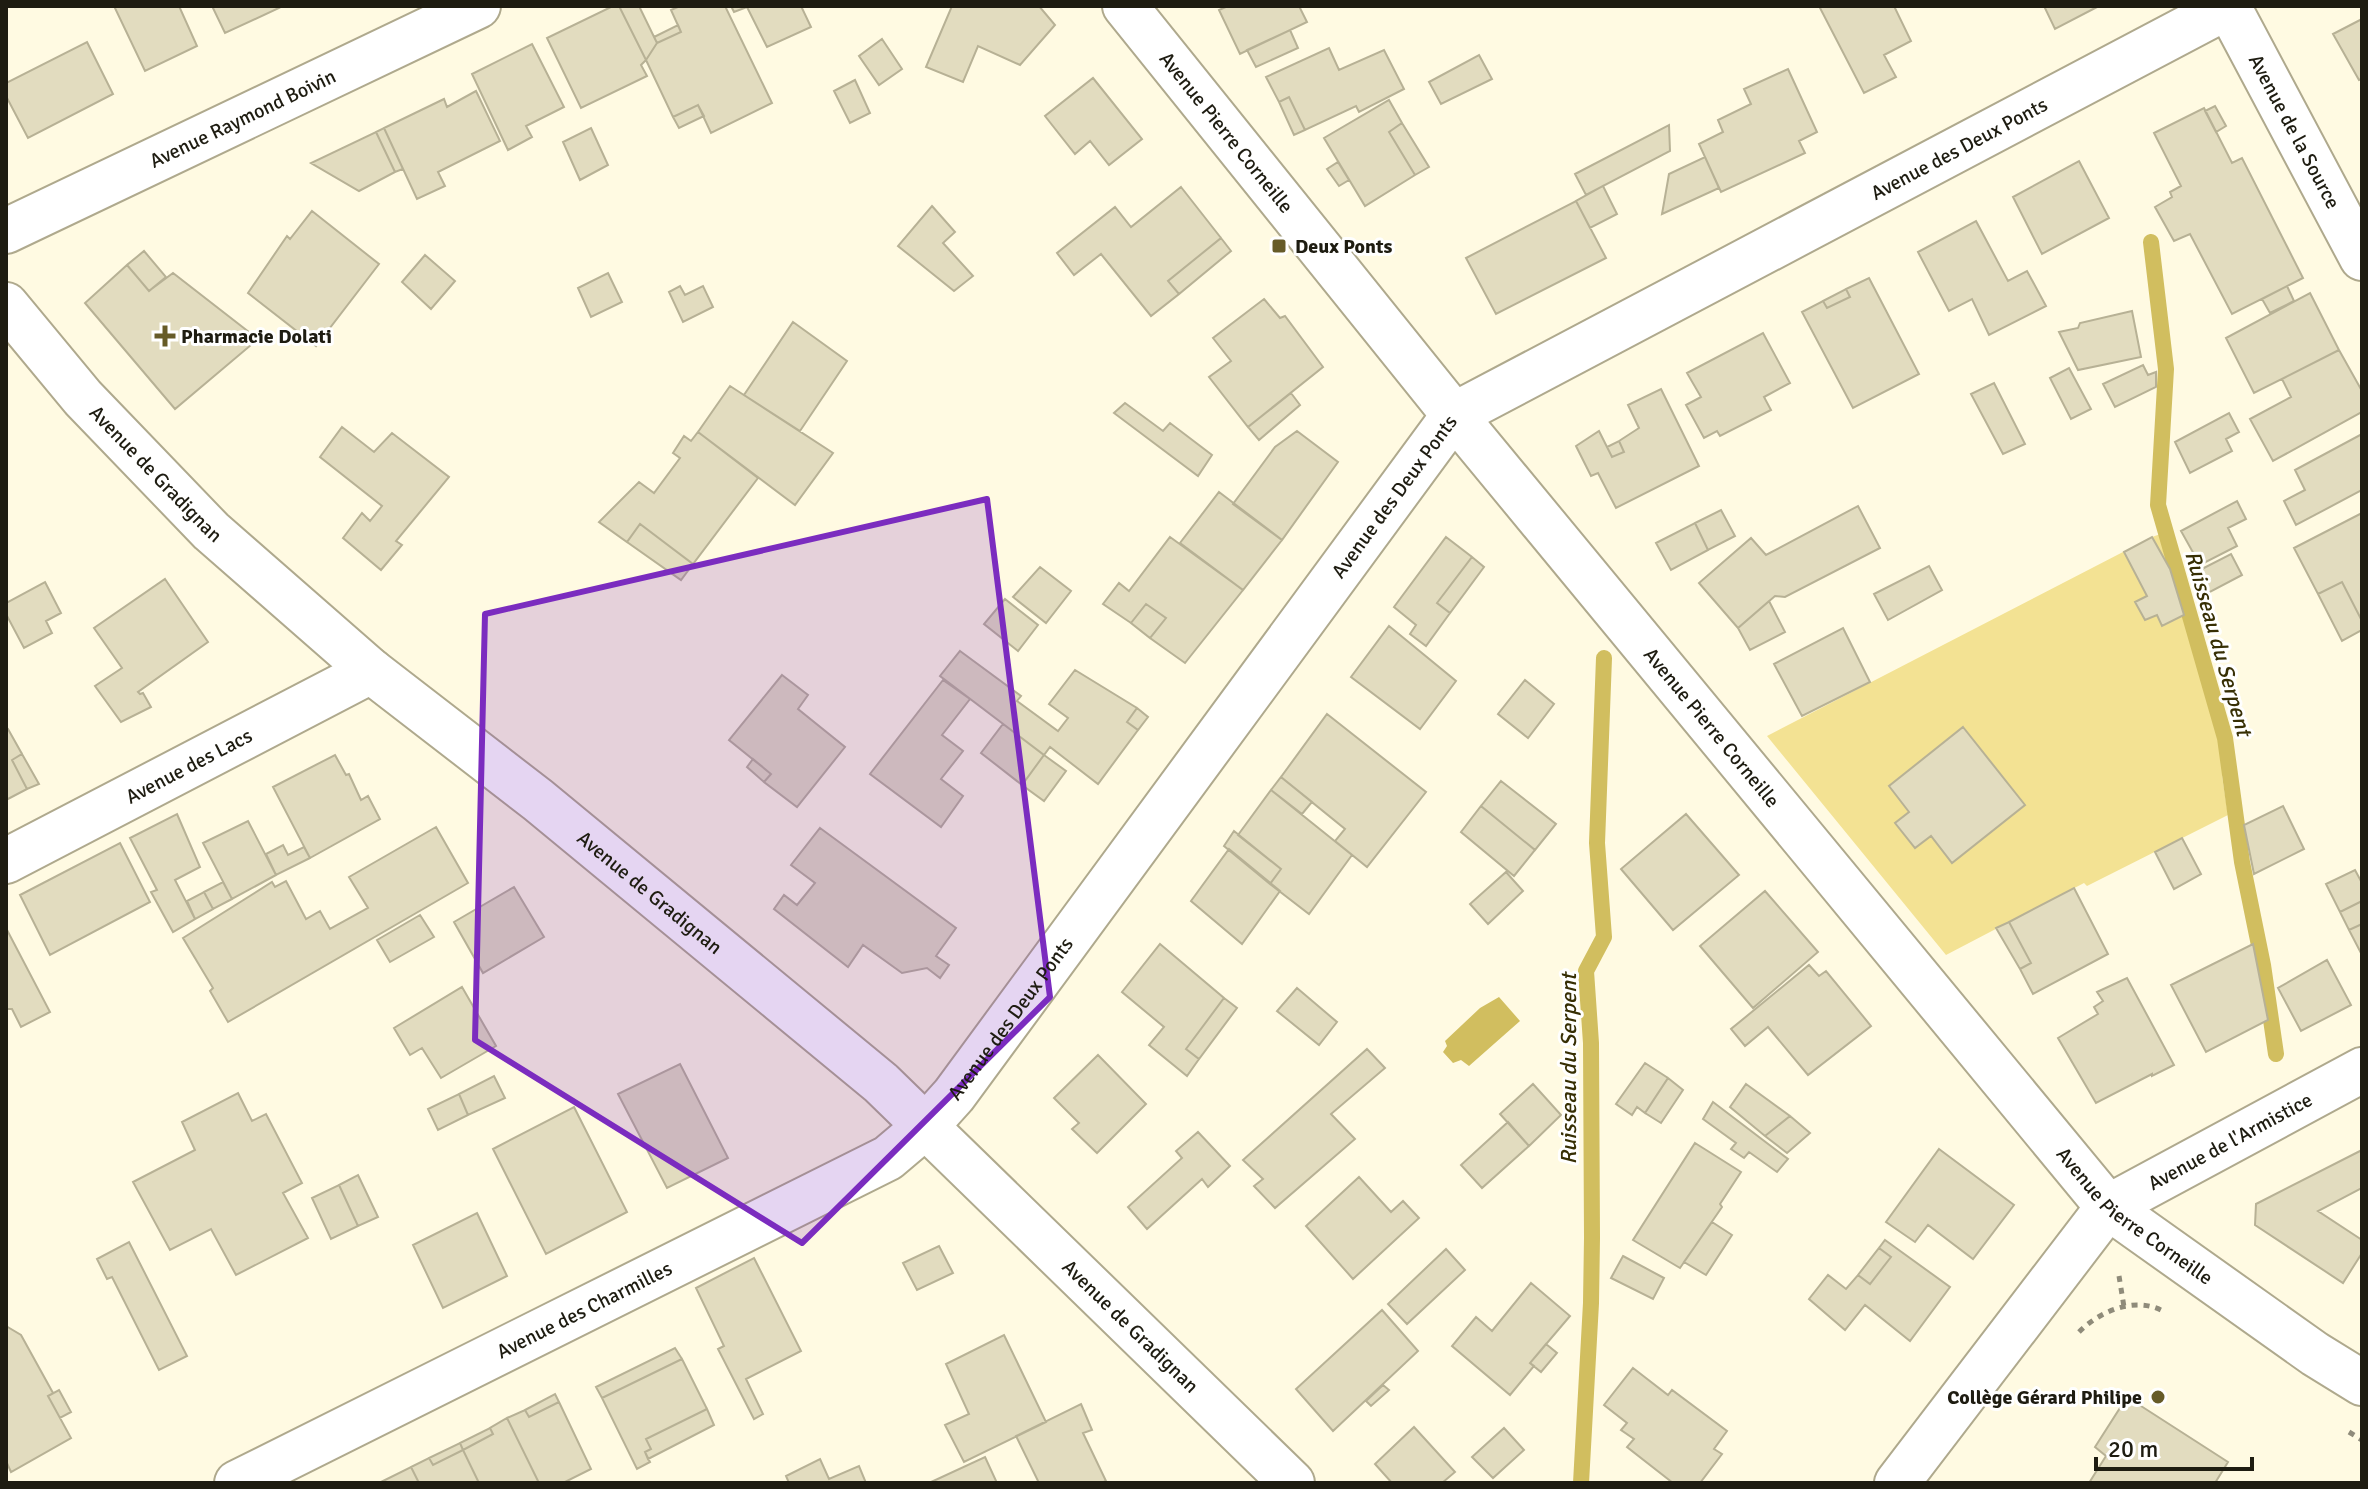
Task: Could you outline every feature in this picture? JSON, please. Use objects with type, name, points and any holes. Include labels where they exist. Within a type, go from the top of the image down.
[{"type":"street","name":"Avenue Raymond Boivin","points":[[6,231],[478,6]]},
{"type":"street","name":"Avenue Pierre Corneille","points":[[1125,6],[1454,415],[2108,1207],[2315,1354],[2362,1383]]},
{"type":"street","name":"Avenue des Deux Ponts","points":[[927,1125],[964,1082],[1454,415],[2228,6]]},
{"type":"street","name":"Avenue de la Source","points":[[2228,6],[2362,258]]},
{"type":"street","name":"Avenue de Gradignan","points":[[6,305],[83,398],[211,531],[371,671],[538,800],[881,1083],[1292,1483]]},
{"type":"street","name":"Avenue des Lacs","points":[[6,861],[371,671]]},
{"type":"street","name":"Avenue de l'Armistice","points":[[1897,1483],[2108,1207],[2362,1070]]},
{"type":"street","name":"Avenue des Charmilles","points":[[237,1483],[888,1158],[927,1125]]},
{"type":"path","points":[[2074,1337],[2105,1312],[2114,1309],[2143,1304],[2159,1308],[2172,1316]]},
{"type":"path","points":[[2337,1424],[2362,1440]]},
{"type":"highlighted area","points":[[987,499],[1050,997],[802,1243],[475,1040],[485,614]]},
{"type":"shaded area","points":[[2166,532],[2223,750],[2222,776],[2228,815],[2087,886],[2084,883],[1946,955],[1767,736]]},
{"type":"shaded area","points":[[1499,997],[1520,1021],[1469,1066],[1461,1060],[1453,1063],[1443,1052],[1447,1046],[1445,1041],[1480,1008]]},
{"type":"building","points":[[114,6],[179,6],[197,46],[145,71]]},
{"type":"building","points":[[212,6],[277,6],[279,8],[225,33]]},
{"type":"building","points":[[613,6],[619,6],[646,60],[641,65],[647,76],[581,108],[547,38]]},
{"type":"building","points":[[619,6],[639,6],[657,43],[646,60]]},
{"type":"building","points":[[680,6],[725,6],[772,103],[711,133],[698,105],[673,117],[646,60],[657,43],[681,32],[671,10]]},
{"type":"building","points":[[731,6],[801,6],[811,27],[767,47],[747,7],[734,12]]},
{"type":"building","points":[[952,6],[1039,6],[1055,25],[1020,65],[978,46],[963,82],[926,67]]},
{"type":"building","points":[[1228,6],[1299,6],[1307,22],[1240,54],[1219,10]]},
{"type":"building","points":[[1819,6],[1894,6],[1911,41],[1884,55],[1896,77],[1864,93]]},
{"type":"building","points":[[2044,6],[2099,6],[2055,29]]},
{"type":"building","points":[[2362,19],[2362,79],[2359,80],[2333,34]]},
{"type":"building","points":[[678,25],[681,32],[657,43],[654,37]]},
{"type":"building","points":[[1290,30],[1298,48],[1256,67],[1247,50]]},
{"type":"building","points":[[882,39],[902,69],[879,85],[859,56]]},
{"type":"building","points":[[87,42],[113,94],[28,138],[6,96],[6,83]]},
{"type":"building","points":[[532,44],[564,107],[526,126],[532,137],[508,150],[472,74]]},
{"type":"building","points":[[1329,48],[1339,70],[1384,50],[1404,89],[1359,112],[1356,106],[1305,130],[1289,97],[1279,102],[1266,77]]},
{"type":"building","points":[[1479,55],[1492,79],[1441,104],[1429,82]]},
{"type":"building","points":[[1788,69],[1817,132],[1799,141],[1805,153],[1721,192],[1699,144],[1723,132],[1718,120],[1751,104],[1744,89]]},
{"type":"building","points":[[1093,78],[1142,139],[1109,165],[1090,141],[1075,154],[1045,116]]},
{"type":"building","points":[[855,80],[870,113],[850,123],[834,91]]},
{"type":"building","points":[[476,91],[500,141],[438,172],[445,186],[417,199],[384,128],[444,99],[447,107]]},
{"type":"building","points":[[1289,97],[1305,130],[1294,135],[1279,102]]},
{"type":"building","points":[[1389,100],[1402,123],[1389,132],[1415,175],[1365,206],[1324,138]]},
{"type":"building","points":[[698,105],[704,116],[679,128],[673,117]]},
{"type":"building","points":[[2215,106],[2226,126],[2216,132],[2205,111]]},
{"type":"building","points":[[2204,108],[2232,163],[2242,158],[2303,278],[2232,314],[2190,234],[2174,241],[2155,207],[2172,197],[2170,192],[2181,186],[2154,133]]},
{"type":"building","points":[[1402,123],[1429,167],[1415,175],[1389,132]]},
{"type":"building","points":[[1669,125],[1670,151],[1586,195],[1575,174]]},
{"type":"building","points":[[384,128],[403,169],[395,172],[376,132]]},
{"type":"building","points":[[591,128],[608,165],[580,180],[563,142]]},
{"type":"building","points":[[376,132],[395,172],[359,191],[311,163]]},
{"type":"building","points":[[1705,157],[1719,188],[1662,214],[1669,174]]},
{"type":"building","points":[[2079,161],[2109,218],[2042,254],[2013,197]]},
{"type":"building","points":[[1338,162],[1349,180],[1339,186],[1327,169]]},
{"type":"building","points":[[1603,186],[1617,214],[1590,228],[1576,201]]},
{"type":"building","points":[[1181,187],[1221,238],[1168,281],[1179,294],[1151,316],[1101,254],[1074,275],[1057,253],[1115,207],[1131,227]]},
{"type":"building","points":[[1576,201],[1606,258],[1496,314],[1466,258]]},
{"type":"building","points":[[932,206],[955,232],[943,243],[973,276],[954,291],[898,246]]},
{"type":"building","points":[[312,211],[379,264],[316,346],[248,293],[287,236],[290,239]]},
{"type":"building","points":[[1976,221],[2008,281],[2027,271],[2046,306],[1989,335],[1972,299],[1949,311],[1918,252]]},
{"type":"building","points":[[1221,238],[1231,251],[1179,294],[1168,281]]},
{"type":"building","points":[[144,251],[166,277],[149,291],[127,265]]},
{"type":"building","points":[[425,255],[455,281],[431,309],[402,282]]},
{"type":"building","points":[[127,265],[149,291],[173,273],[258,339],[175,409],[85,303]]},
{"type":"building","points":[[608,273],[622,302],[591,317],[578,288]]},
{"type":"building","points":[[1869,278],[1919,374],[1853,408],[1802,312],[1823,301],[1827,308],[1850,297],[1846,289]]},
{"type":"building","points":[[680,286],[685,295],[703,286],[713,307],[683,322],[669,292]]},
{"type":"building","points":[[2287,286],[2294,301],[2270,313],[2262,299]]},
{"type":"building","points":[[1846,289],[1850,297],[1827,308],[1823,301]]},
{"type":"building","points":[[2310,293],[2339,350],[2254,393],[2226,338]]},
{"type":"building","points":[[1264,299],[1280,318],[1285,316],[1323,367],[1248,427],[1209,377],[1231,361],[1213,338]]},
{"type":"building","points":[[2132,311],[2141,357],[2078,370],[2059,332],[2078,328],[2080,323]]},
{"type":"building","points":[[793,322],[847,361],[800,431],[744,395]]},
{"type":"building","points":[[1763,333],[1790,383],[1764,397],[1771,410],[1720,436],[1717,431],[1704,438],[1686,405],[1701,397],[1687,373]]},
{"type":"building","points":[[2339,350],[2362,391],[2362,412],[2273,461],[2250,419],[2291,397],[2282,379]]},
{"type":"building","points":[[2143,365],[2148,375],[2156,372],[2156,387],[2115,407],[2103,384]]},
{"type":"building","points":[[2069,368],[2091,409],[2071,419],[2050,378]]},
{"type":"building","points":[[1994,383],[2025,444],[2003,454],[1971,394]]},
{"type":"building","points":[[730,386],[833,453],[795,505],[698,432]]},
{"type":"building","points":[[1661,389],[1699,466],[1616,508],[1598,473],[1591,476],[1576,446],[1599,431],[1612,457],[1624,452],[1619,441],[1639,428],[1628,405]]},
{"type":"building","points":[[1291,393],[1300,405],[1259,440],[1248,427]]},
{"type":"building","points":[[1125,403],[1163,431],[1170,423],[1212,455],[1198,476],[1114,413]]},
{"type":"building","points":[[2229,413],[2239,432],[2226,439],[2232,451],[2190,473],[2175,442]]},
{"type":"building","points":[[342,427],[374,452],[392,433],[449,477],[396,541],[402,545],[381,570],[343,538],[362,513],[370,521],[382,506],[320,457]]},
{"type":"building","points":[[1297,431],[1338,462],[1282,540],[1233,504],[1275,447]]},
{"type":"building","points":[[698,432],[758,478],[693,564],[640,524],[627,542],[599,522],[639,482],[654,493],[680,458],[673,453],[684,436],[691,441]]},
{"type":"building","points":[[2362,434],[2362,490],[2296,525],[2284,501],[2305,490],[2295,470]]},
{"type":"building","points":[[1619,441],[1624,452],[1612,457],[1607,447]]},
{"type":"building","points":[[1219,492],[1282,540],[1243,590],[1180,543]]},
{"type":"building","points":[[2237,501],[2246,519],[2228,528],[2237,546],[2200,565],[2181,531]]},
{"type":"building","points":[[1858,506],[1880,548],[1785,597],[1775,596],[1738,628],[1699,583],[1751,538],[1766,555]]},
{"type":"building","points":[[1721,510],[1735,536],[1708,550],[1695,523]]},
{"type":"building","points":[[2362,513],[2362,621],[2342,582],[2318,594],[2294,548]]},
{"type":"building","points":[[1695,523],[1708,550],[1671,570],[1656,543]]},
{"type":"building","points":[[640,524],[693,564],[681,580],[627,542]]},
{"type":"building","points":[[1170,537],[1243,590],[1185,663],[1150,638],[1166,618],[1146,604],[1131,623],[1103,604],[1119,583],[1129,591]]},
{"type":"building","points":[[1446,537],[1472,557],[1437,603],[1450,613],[1426,646],[1410,634],[1416,625],[1394,607]]},
{"type":"building","points":[[2152,537],[2170,569],[2184,615],[2162,626],[2157,615],[2145,620],[2135,602],[2147,596],[2124,552]]},
{"type":"building","points":[[2231,554],[2242,575],[2208,593],[2196,572]]},
{"type":"building","points":[[1472,557],[1484,567],[1450,613],[1437,603]]},
{"type":"building","points":[[1929,566],[1942,590],[1888,620],[1874,594]]},
{"type":"building","points":[[1040,567],[1071,591],[1046,623],[1013,597]]},
{"type":"building","points":[[165,579],[208,642],[138,692],[143,693],[151,707],[121,722],[95,686],[122,668],[94,628]]},
{"type":"building","points":[[45,582],[61,613],[46,621],[52,633],[24,648],[6,614],[6,603]]},
{"type":"building","points":[[2342,582],[2362,621],[2362,630],[2342,641],[2318,594]]},
{"type":"building","points":[[1005,599],[1038,625],[1018,651],[984,624]]},
{"type":"building","points":[[1769,601],[1785,632],[1750,650],[1738,628]]},
{"type":"building","points":[[1146,604],[1166,618],[1150,638],[1131,623]]},
{"type":"building","points":[[1389,626],[1456,681],[1420,729],[1351,677]]},
{"type":"building","points":[[1843,628],[1870,682],[1802,716],[1774,664]]},
{"type":"building","points":[[960,651],[1021,696],[1017,701],[1058,731],[1068,718],[1049,704],[1075,670],[1137,708],[1127,722],[1138,730],[1098,784],[1050,747],[1044,755],[940,676]]},
{"type":"building","points":[[782,675],[808,695],[798,709],[845,747],[797,807],[764,782],[771,774],[729,740]]},
{"type":"building","points":[[943,680],[970,699],[942,735],[963,751],[941,779],[963,796],[941,827],[870,774]]},
{"type":"building","points":[[1525,680],[1554,704],[1528,738],[1498,714]]},
{"type":"building","points":[[1137,708],[1148,717],[1138,730],[1127,722]]},
{"type":"building","points":[[1327,714],[1426,792],[1367,867],[1335,841],[1345,829],[1281,777]]},
{"type":"building","points":[[1003,724],[1044,755],[1022,785],[981,753]]},
{"type":"building","points":[[1963,727],[2025,805],[1952,863],[1931,836],[1915,848],[1895,823],[1909,812],[1889,786]]},
{"type":"building","points":[[6,730],[22,754],[12,760],[27,789],[6,800]]},
{"type":"building","points":[[22,754],[39,784],[27,789],[12,760]]},
{"type":"building","points":[[335,755],[346,775],[349,774],[361,800],[368,796],[380,819],[310,858],[273,787]]},
{"type":"building","points":[[1044,755],[1066,771],[1044,801],[1022,785]]},
{"type":"building","points":[[753,759],[771,774],[764,782],[747,767]]},
{"type":"building","points":[[1281,777],[1312,802],[1302,814],[1271,790]]},
{"type":"building","points":[[1501,781],[1556,824],[1535,850],[1481,806]]},
{"type":"building","points":[[1271,790],[1352,855],[1309,914],[1270,884],[1281,869],[1238,835]]},
{"type":"building","points":[[1481,806],[1535,850],[1514,876],[1461,832]]},
{"type":"building","points":[[2283,806],[2304,849],[2254,874],[2244,825]]},
{"type":"building","points":[[177,814],[200,867],[175,880],[195,919],[173,932],[151,892],[157,890],[130,838]]},
{"type":"building","points":[[1686,814],[1739,875],[1673,930],[1621,869]]},
{"type":"building","points":[[248,821],[276,875],[232,899],[203,843]]},
{"type":"building","points":[[436,827],[468,883],[228,1022],[210,991],[213,988],[183,938],[272,882],[275,887],[286,881],[306,919],[320,911],[330,929],[368,908],[349,877]]},
{"type":"building","points":[[820,828],[956,928],[936,956],[949,965],[940,978],[927,968],[902,973],[863,945],[848,967],[774,909],[784,895],[797,905],[815,883],[791,865]]},
{"type":"building","points":[[1234,831],[1281,869],[1270,884],[1224,846]]},
{"type":"building","points":[[2182,838],[2201,874],[2174,889],[2155,852]]},
{"type":"building","points":[[120,843],[150,902],[50,955],[20,895]]},
{"type":"building","points":[[283,845],[288,855],[304,847],[310,858],[276,875],[266,854]]},
{"type":"building","points":[[1229,849],[1280,891],[1242,944],[1191,901]]},
{"type":"building","points":[[2355,870],[2362,883],[2362,901],[2340,912],[2326,884]]},
{"type":"building","points":[[1506,872],[1523,891],[1488,924],[1470,904]]},
{"type":"building","points":[[223,882],[232,899],[213,909],[204,892]]},
{"type":"building","points":[[514,887],[544,937],[483,973],[454,922]]},
{"type":"building","points":[[2074,888],[2108,954],[2033,994],[2020,969],[2031,963],[2009,922]]},
{"type":"building","points":[[1765,891],[1818,952],[1753,1008],[1700,946]]},
{"type":"building","points":[[204,892],[213,909],[195,919],[187,901]]},
{"type":"building","points":[[2362,901],[2362,924],[2349,930],[2340,912]]},
{"type":"building","points":[[420,915],[434,937],[390,962],[377,940]]},
{"type":"building","points":[[2009,922],[2031,963],[2020,969],[1996,928]]},
{"type":"building","points":[[2362,924],[2362,955],[2349,930]]},
{"type":"building","points":[[6,928],[50,1012],[21,1027],[12,1009],[6,1009]]},
{"type":"building","points":[[1160,944],[1224,998],[1186,1049],[1199,1059],[1187,1076],[1149,1045],[1164,1027],[1122,992]]},
{"type":"building","points":[[2253,944],[2268,1020],[2206,1052],[2171,985]]},
{"type":"building","points":[[2327,960],[2351,1005],[2301,1031],[2278,988]]},
{"type":"building","points":[[1809,965],[1819,976],[1826,971],[1871,1026],[1808,1075],[1768,1027],[1745,1046],[1731,1029]]},
{"type":"building","points":[[2127,978],[2174,1065],[2096,1103],[2058,1038],[2098,1014],[2094,1007],[2103,1001],[2097,992]]},
{"type":"building","points":[[462,987],[496,1046],[441,1078],[422,1048],[410,1055],[394,1028]]},
{"type":"building","points":[[1297,988],[1337,1022],[1319,1045],[1277,1011]]},
{"type":"building","points":[[1224,998],[1237,1008],[1199,1059],[1186,1049]]},
{"type":"building","points":[[1367,1049],[1385,1068],[1331,1114],[1355,1139],[1275,1208],[1254,1186],[1263,1179],[1243,1160]]},
{"type":"building","points":[[1098,1055],[1146,1104],[1097,1153],[1072,1129],[1079,1123],[1054,1098]]},
{"type":"building","points":[[1645,1063],[1668,1078],[1645,1113],[1637,1107],[1632,1115],[1616,1104]]},
{"type":"building","points":[[680,1064],[728,1158],[667,1188],[618,1094]]},
{"type":"building","points":[[494,1076],[505,1098],[468,1115],[459,1094]]},
{"type":"building","points":[[1668,1078],[1683,1090],[1661,1123],[1645,1113]]},
{"type":"building","points":[[1533,1084],[1561,1115],[1529,1146],[1500,1114]]},
{"type":"building","points":[[1746,1084],[1790,1116],[1765,1136],[1730,1107]]},
{"type":"building","points":[[238,1093],[252,1121],[266,1114],[302,1183],[283,1193],[308,1238],[236,1275],[211,1229],[170,1250],[133,1182],[195,1150],[182,1122]]},
{"type":"building","points":[[459,1094],[468,1115],[438,1130],[428,1109]]},
{"type":"building","points":[[1713,1102],[1788,1159],[1777,1172],[1749,1152],[1744,1158],[1731,1149],[1736,1143],[1703,1119]]},
{"type":"building","points":[[574,1107],[627,1212],[546,1254],[493,1149]]},
{"type":"building","points":[[1790,1116],[1810,1133],[1787,1153],[1765,1136]]},
{"type":"building","points":[[1508,1122],[1529,1146],[1482,1188],[1461,1165]]},
{"type":"building","points":[[1198,1132],[1230,1166],[1208,1187],[1202,1179],[1147,1229],[1128,1207],[1182,1158],[1176,1151]]},
{"type":"building","points":[[1695,1143],[1741,1172],[1720,1204],[1722,1207],[1680,1268],[1633,1240]]},
{"type":"building","points":[[1939,1149],[2014,1205],[1973,1259],[1928,1225],[1915,1242],[1886,1222]]},
{"type":"building","points":[[2362,1150],[2362,1188],[2318,1211],[2362,1240],[2362,1253],[2343,1283],[2255,1225],[2256,1204]]},
{"type":"building","points":[[358,1175],[378,1217],[358,1226],[339,1185]]},
{"type":"building","points":[[1359,1177],[1391,1212],[1403,1201],[1419,1218],[1353,1279],[1306,1226]]},
{"type":"building","points":[[339,1185],[358,1226],[331,1239],[312,1198]]},
{"type":"building","points":[[477,1213],[507,1276],[443,1308],[413,1245]]},
{"type":"building","points":[[1712,1222],[1732,1235],[1706,1275],[1684,1262]]},
{"type":"building","points":[[1885,1240],[1950,1287],[1910,1341],[1865,1305],[1845,1330],[1809,1299],[1828,1275],[1846,1289],[1858,1275],[1870,1284],[1891,1257],[1879,1248]]},
{"type":"building","points":[[129,1242],[187,1356],[159,1370],[112,1277],[107,1279],[97,1259]]},
{"type":"building","points":[[939,1246],[953,1273],[917,1290],[903,1263]]},
{"type":"building","points":[[1879,1248],[1891,1257],[1870,1284],[1858,1275]]},
{"type":"building","points":[[1446,1249],[1465,1270],[1407,1324],[1388,1304]]},
{"type":"building","points":[[1623,1256],[1664,1278],[1653,1299],[1611,1278]]},
{"type":"building","points":[[754,1258],[801,1351],[746,1379],[763,1414],[754,1419],[718,1349],[724,1346],[696,1288]]},
{"type":"building","points":[[1531,1283],[1570,1316],[1530,1363],[1534,1366],[1510,1395],[1452,1346],[1476,1317],[1492,1331]]},
{"type":"building","points":[[1382,1310],[1418,1351],[1333,1431],[1296,1389]]},
{"type":"building","points":[[6,1326],[21,1335],[53,1393],[48,1396],[71,1438],[11,1472],[6,1461]]},
{"type":"building","points":[[1004,1335],[1046,1422],[964,1462],[945,1425],[969,1414],[946,1364]]},
{"type":"building","points":[[1546,1344],[1557,1353],[1541,1372],[1530,1363]]},
{"type":"building","points":[[675,1348],[682,1359],[602,1398],[596,1387]]},
{"type":"building","points":[[682,1359],[707,1409],[646,1439],[651,1449],[645,1452],[650,1462],[637,1469],[602,1398]]},
{"type":"building","points":[[1633,1368],[1668,1395],[1672,1390],[1727,1431],[1714,1449],[1722,1454],[1700,1483],[1673,1483],[1627,1447],[1634,1439],[1621,1430],[1627,1423],[1604,1405]]},
{"type":"building","points":[[1383,1385],[1389,1390],[1371,1406],[1366,1401]]},
{"type":"building","points":[[59,1390],[71,1412],[60,1418],[48,1396]]},
{"type":"building","points":[[555,1394],[559,1402],[529,1417],[525,1410]]},
{"type":"building","points":[[2127,1397],[2228,1462],[2215,1483],[2089,1483],[2106,1456],[2095,1447]]},
{"type":"building","points":[[559,1402],[591,1469],[563,1483],[539,1483],[507,1418],[525,1410],[529,1417]]},
{"type":"building","points":[[1081,1404],[1092,1430],[1083,1433],[1106,1481],[1039,1483],[1016,1436]]},
{"type":"building","points":[[707,1409],[714,1425],[648,1459],[645,1452],[651,1449],[646,1439]]},
{"type":"building","points":[[507,1418],[539,1483],[479,1483],[463,1450],[493,1434],[490,1428]]},
{"type":"building","points":[[1414,1427],[1455,1472],[1442,1483],[1392,1483],[1375,1464]]},
{"type":"building","points":[[490,1428],[493,1434],[463,1450],[460,1443]]},
{"type":"building","points":[[1504,1428],[1524,1450],[1493,1478],[1472,1457]]},
{"type":"building","points":[[460,1443],[463,1450],[433,1465],[429,1458]]},
{"type":"building","points":[[463,1450],[479,1483],[419,1483],[411,1467],[429,1458],[433,1465]]},
{"type":"building","points":[[985,1457],[997,1483],[929,1483]]},
{"type":"building","points":[[820,1459],[829,1479],[859,1466],[866,1483],[789,1483],[786,1476]]},
{"type":"building","points":[[411,1467],[419,1483],[379,1483]]},
{"type":"waterway","name":"Ruisseau du Serpent","points":[[2151,242],[2166,369],[2158,505],[2225,738],[2242,862],[2263,965],[2276,1054]]},
{"type":"waterway","name":"Ruisseau du Serpent","points":[[1581,1483],[1592,1238],[1591,1043],[1586,971],[1604,937],[1597,843],[1604,658]]},
{"type":"place","name":"Deux Ponts","points":[[1279,246]]},
{"type":"place","name":"Pharmacie Dolati","points":[[165,336]]},
{"type":"place","name":"Collège Gérard Philipe","points":[[2158,1397]]}]
